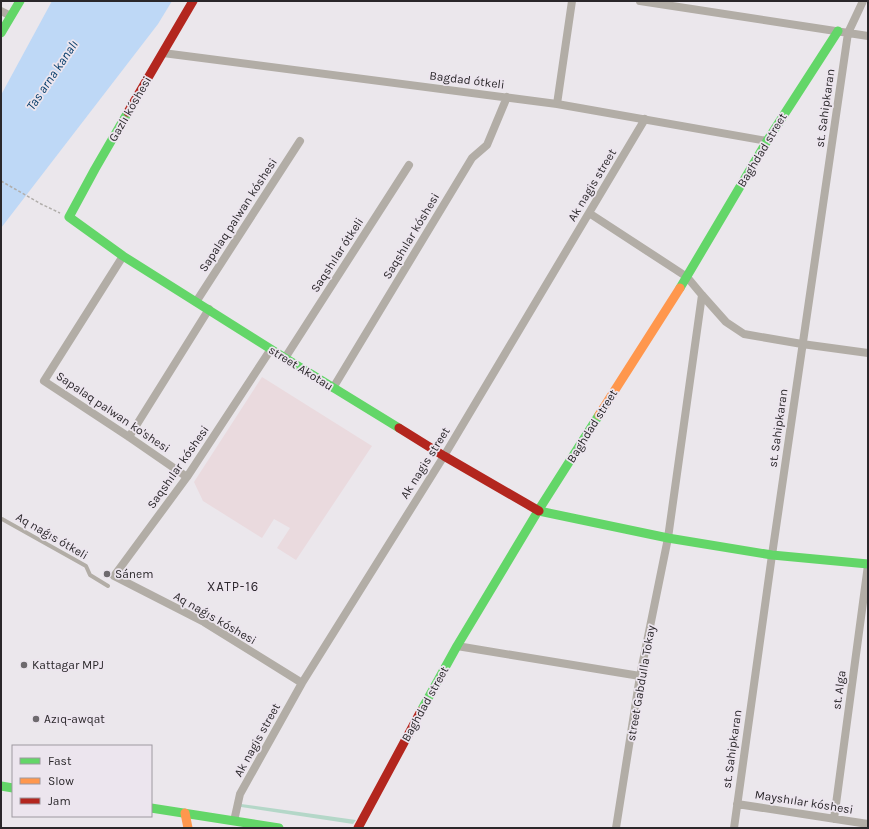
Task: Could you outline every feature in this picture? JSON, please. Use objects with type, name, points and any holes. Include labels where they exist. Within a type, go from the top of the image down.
[{"type":"street","points":[[1,33],[20,1]]},
{"type":"street","name":"Gazlı kóshesi","points":[[69,218],[95,169],[193,1]]},
{"type":"street","points":[[557,104],[572,1]]},
{"type":"street","points":[[640,1],[868,36]]},
{"type":"street","name":"st. Sahipkaran","points":[[734,828],[802,344],[848,33],[863,1]]},
{"type":"street","points":[[1,11],[11,16]]},
{"type":"street","name":"Baghdad street","points":[[358,828],[457,646],[538,511],[687,277],[767,140],[838,31]]},
{"type":"street","name":"Bagdad ótkeli","points":[[163,53],[557,104],[767,140]]},
{"type":"street","name":"Saqshılar kóshesi","points":[[333,388],[472,158],[487,145],[507,97]]},
{"type":"street","name":"Ak nagis street","points":[[234,821],[240,794],[302,684],[444,456],[645,119]]},
{"type":"street","name":"Sapalaq palwan kóshesi","points":[[196,302],[300,141]]},
{"type":"street","name":"Saqshılar ótkeli","points":[[285,358],[409,165]]},
{"type":"street","points":[[589,213],[687,277],[726,322],[744,334],[868,353]]},
{"type":"street","name":"street Akotau","points":[[69,218],[123,256],[333,388],[444,456],[538,511]]},
{"type":"street","name":"Sapalaq palwan ko'shesi","points":[[123,256],[44,381],[187,477]]},
{"type":"street","name":"street Gabdulla Tokay","points":[[616,828],[640,676],[668,538],[702,296]]},
{"type":"street","points":[[129,437],[209,309]]},
{"type":"street","name":"Saqshılar kóshesi","points":[[114,576],[187,477],[271,349]]},
{"type":"street","points":[[538,511],[668,538],[772,555],[868,565]]},
{"type":"street","name":"st. Alga","points":[[834,819],[868,565]]},
{"type":"street","name":"Aq naǵıs kóshesi","points":[[114,576],[204,622],[302,684]]},
{"type":"street","points":[[457,646],[640,676]]},
{"type":"street","points":[[1,786],[12,788]]},
{"type":"street","name":"Mayshılar kóshesi","points":[[737,804],[868,824]]},
{"type":"street","points":[[152,808],[279,828]]},
{"type":"street","points":[[185,814],[188,828]]},
{"type":"street","points":[[212,828],[213,818]]},
{"type":"lane","name":"Aq naǵıs ótkeli","points":[[2,519],[86,566],[90,575],[108,586]]},
{"type":"path","points":[[1,181],[69,218]]},
{"type":"shaded area","points":[[262,377],[372,446],[296,560],[277,548],[290,528],[274,519],[262,538],[203,501],[194,482]]},
{"type":"green space","points":[[241,804],[356,820],[353,824],[241,807]]},
{"type":"water","name":"Tas arna kanalı","points":[[52,1],[172,1],[158,24],[1,228],[1,95]]},
{"type":"traffic: fast","points":[[1,33],[20,1]]},
{"type":"traffic: fast","points":[[680,288],[767,141],[838,31]]},
{"type":"traffic: fast","points":[[128,112],[69,217],[123,256],[399,428]]},
{"type":"traffic: fast","points":[[421,711],[457,646],[538,511],[599,415]]},
{"type":"traffic: fast","points":[[539,511],[668,538],[772,555],[868,564]]},
{"type":"traffic: fast","points":[[1,786],[12,788]]},
{"type":"traffic: fast","points":[[152,808],[279,828]]},
{"type":"traffic: slow","points":[[599,415],[680,288]]},
{"type":"traffic: slow","points":[[185,813],[188,828]]},
{"type":"traffic: jam","points":[[128,112],[193,1]]},
{"type":"traffic: jam","points":[[399,428],[539,511]]},
{"type":"traffic: jam","points":[[358,828],[421,711]]},
{"type":"place","name":"Sánem","points":[[107,574]]},
{"type":"place","name":"Kattagar MPJ","points":[[24,665]]},
{"type":"place","name":"Azıq-awqat","points":[[36,719]]},
{"type":"district","name":"XATP-16","points":[[233,586]]}]
